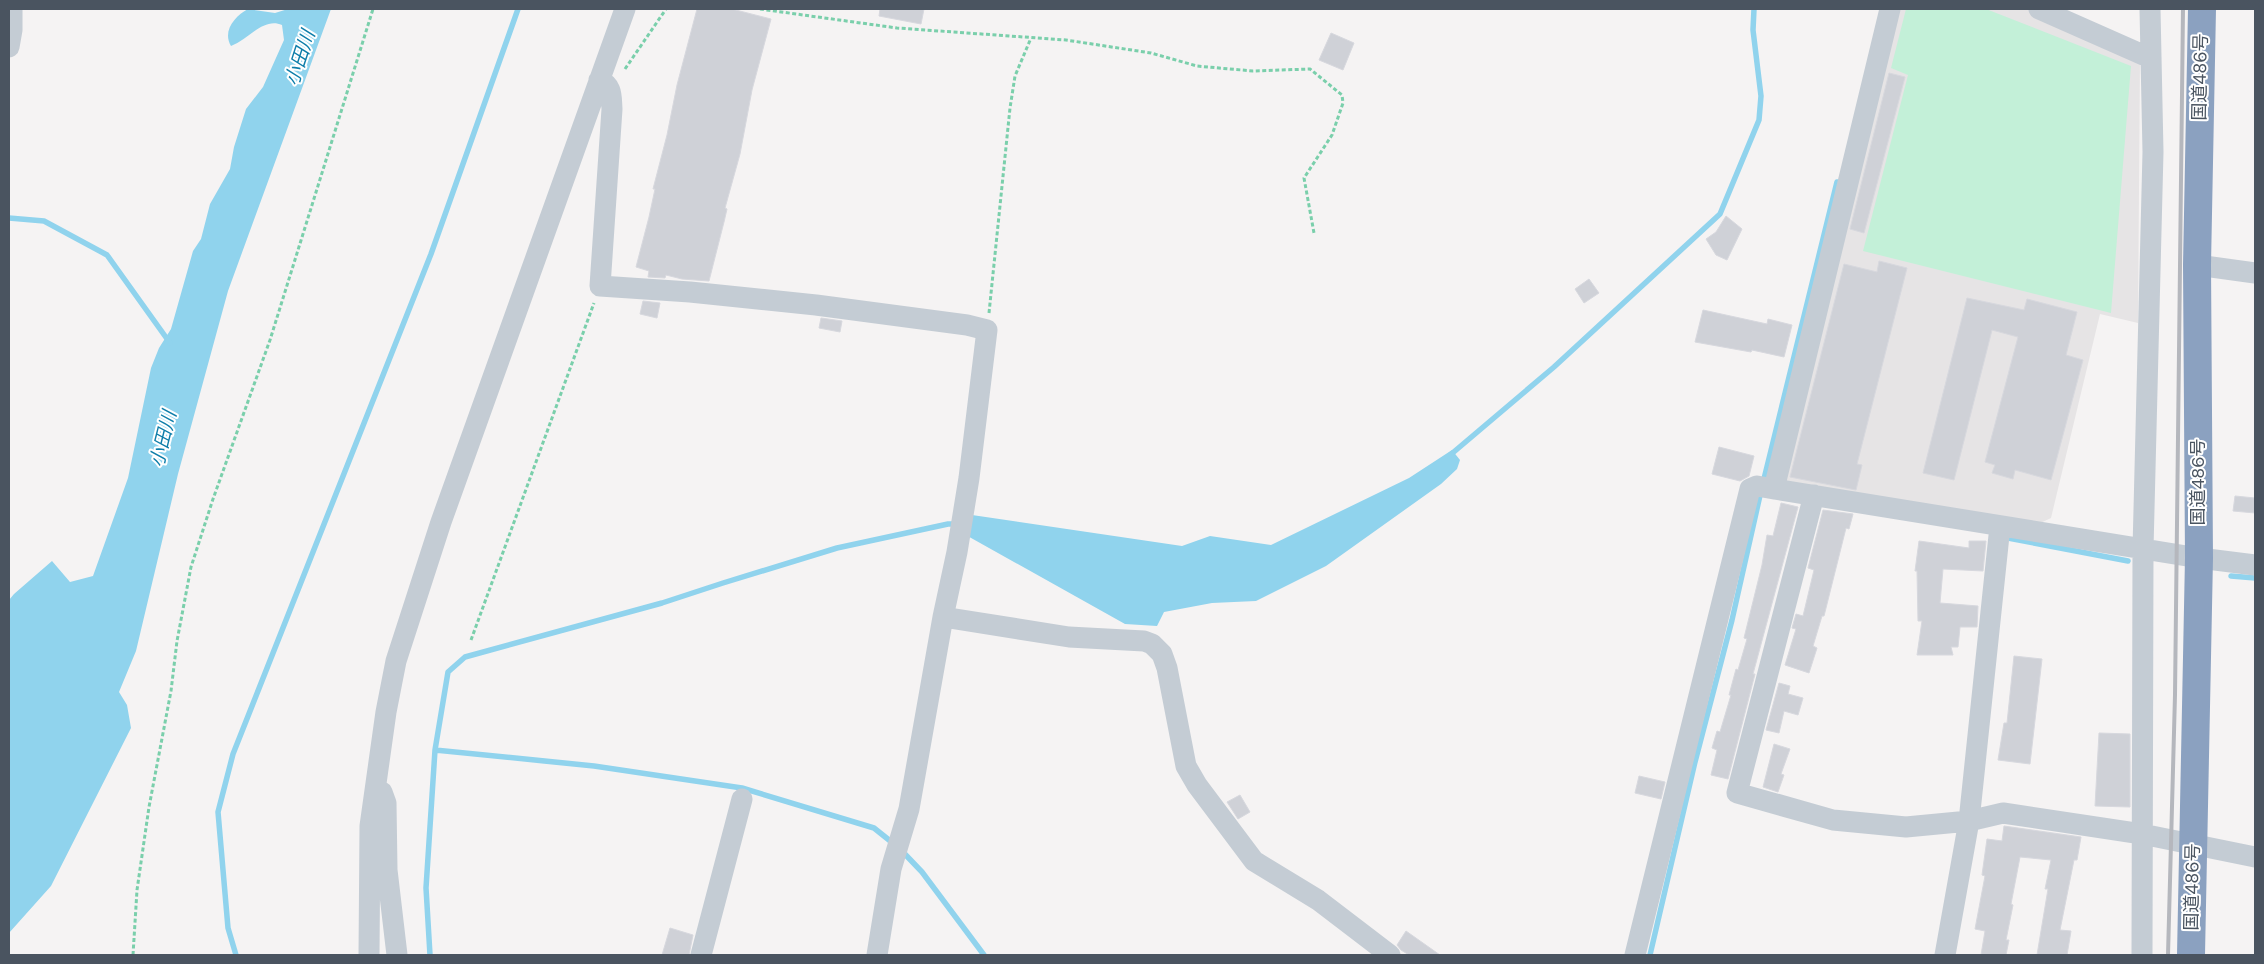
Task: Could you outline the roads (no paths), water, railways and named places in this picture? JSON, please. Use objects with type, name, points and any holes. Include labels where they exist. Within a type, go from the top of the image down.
[{"type":"highway","name":"国道486号","points":[[2191,955],[2199,558],[2197,264],[2202,9]]},
{"type":"street","points":[[9,46],[12,30],[12,9]]},
{"type":"street","points":[[369,955],[370,826],[386,712],[396,661],[415,597],[603,82],[624,9]]},
{"type":"street","points":[[1767,488],[1775,476],[1890,9]]},
{"type":"street","points":[[2039,9],[2150,58]]},
{"type":"street","points":[[2142,955],[2143,549],[2153,152],[2150,9]]},
{"type":"street","points":[[603,82],[611,91],[612,109],[600,286],[690,292],[816,305],[967,325],[987,330],[963,516],[909,808],[891,869],[877,955]]},
{"type":"street","points":[[2197,264],[2255,273]]},
{"type":"street","points":[[1635,955],[1750,489],[1767,488],[1812,501],[2000,526],[2199,558],[2255,565]]},
{"type":"street","points":[[1812,501],[1737,793],[1833,820],[1906,827],[1969,821],[2003,813],[2142,834],[2255,856]]},
{"type":"street","points":[[1945,955],[1969,821],[2000,526]]},
{"type":"street","points":[[943,617],[1070,637],[1130,640],[1152,644],[1162,654],[1167,668],[1186,766],[1197,785],[1254,861],[1318,900],[1390,955]]},
{"type":"street","points":[[377,779],[386,803],[387,870],[397,955]]},
{"type":"street","points":[[701,955],[742,799]]},
{"type":"water","name":"小田川","points":[[248,9],[275,13],[288,9],[331,9],[228,291],[178,474],[136,651],[119,692],[127,705],[131,728],[51,886],[9,933],[9,600],[52,561],[70,582],[93,576],[128,478],[151,368],[159,348],[171,329],[193,251],[201,239],[210,204],[230,169],[234,147],[246,109],[263,87],[284,40],[282,25],[275,23],[256,30],[231,46],[228,35],[231,24]]},
{"type":"water","points":[[1452,450],[1460,460],[1457,469],[1441,484],[1326,566],[1256,601],[1212,603],[1164,612],[1157,626],[1125,624],[964,534],[972,515],[1182,546],[1210,536],[1271,545],[1409,478]]},
{"type":"waterway","points":[[236,955],[228,928],[218,812],[233,754],[431,254],[518,9]]},
{"type":"waterway","points":[[1449,456],[1554,367],[1720,214],[1759,120],[1761,96],[1753,30],[1754,9]]},
{"type":"waterway","points":[[1650,955],[1695,762],[1732,620],[1761,491],[1837,182]]},
{"type":"waterway","points":[[9,218],[44,221],[107,255],[170,343]]},
{"type":"waterway","points":[[430,955],[426,888],[435,750],[448,672],[465,657],[662,603],[837,548],[948,524],[957,524]]},
{"type":"waterway","points":[[2008,538],[2128,561]]},
{"type":"waterway","points":[[2231,576],[2255,578]]},
{"type":"waterway","points":[[435,750],[594,766],[742,788],[874,828],[894,844]]},
{"type":"waterway","points":[[901,850],[922,872],[984,955]]},
{"type":"railway","points":[[2168,955],[2175,695],[2183,9]]}]
